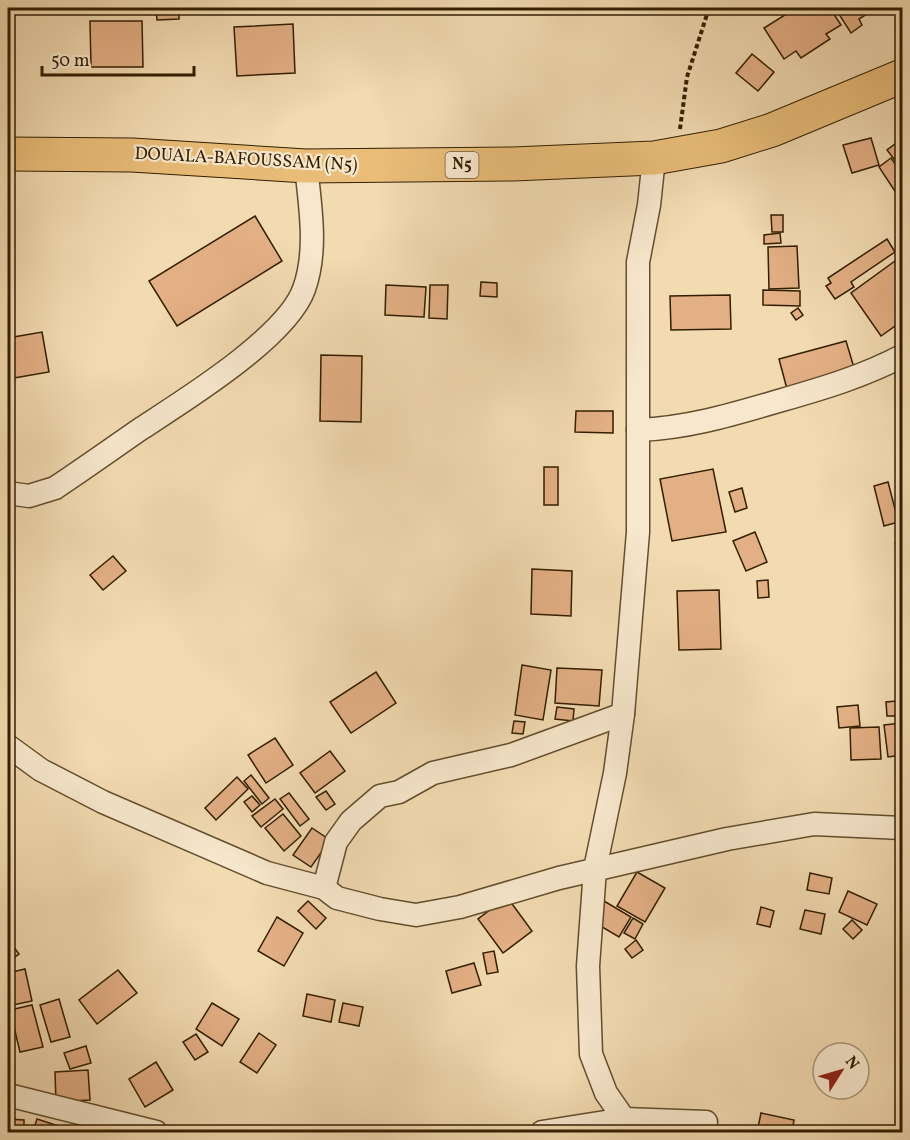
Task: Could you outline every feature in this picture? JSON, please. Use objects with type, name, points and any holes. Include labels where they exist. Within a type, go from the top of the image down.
[{"type":"highway","name":"DOUALA-BAFOUSSAM (N5)","points":[[8,154],[132,155],[306,166],[513,164],[667,156],[721,146],[772,130],[903,76]]},
{"type":"street","points":[[624,1119],[606,1093],[591,1054],[592,1019],[588,966],[595,869],[615,773],[623,714],[638,532],[638,262],[649,205],[667,156]]},
{"type":"street","points":[[8,493],[29,496],[55,488],[224,373],[283,320],[303,292],[311,266],[311,217],[306,166]]},
{"type":"street","points":[[639,430],[698,424],[745,412],[872,372],[903,356]]},
{"type":"street","points":[[324,888],[336,842],[351,821],[380,796],[399,792],[433,773],[521,752],[623,714]]},
{"type":"street","points":[[8,746],[41,770],[103,802],[267,873],[324,888],[337,898],[416,915],[460,906],[595,869],[727,839],[814,824],[903,828]]},
{"type":"street","points":[[8,1095],[156,1132]]},
{"type":"street","points":[[542,1132],[624,1119],[706,1122]]},
{"type":"path","points":[[667,156],[680,123],[687,76],[709,8]]},
{"type":"building","points":[[156,8],[179,8],[179,19],[157,20]]},
{"type":"building","points":[[796,8],[830,8],[841,25],[826,34],[830,39],[801,58],[796,51],[784,59],[764,28]]},
{"type":"building","points":[[835,8],[876,8],[859,19],[862,25],[851,33]]},
{"type":"building","points":[[876,8],[890,8],[880,14]]},
{"type":"building","points":[[90,21],[142,21],[143,67],[91,67]]},
{"type":"building","points":[[293,24],[295,73],[237,76],[234,27]]},
{"type":"building","points":[[752,54],[774,72],[758,91],[736,73]]},
{"type":"building","points":[[871,138],[879,165],[852,173],[843,145]]},
{"type":"building","points":[[902,139],[902,167],[901,168],[887,150]]},
{"type":"building","points":[[891,158],[902,174],[902,202],[879,167]]},
{"type":"building","points":[[771,215],[783,215],[783,232],[772,232]]},
{"type":"building","points":[[255,216],[282,261],[177,326],[149,281]]},
{"type":"building","points":[[780,233],[781,243],[764,244],[764,235]]},
{"type":"building","points":[[887,239],[895,252],[851,282],[854,287],[835,299],[826,286],[831,283],[828,278]]},
{"type":"building","points":[[797,246],[799,288],[769,289],[768,247]]},
{"type":"building","points":[[895,261],[902,271],[902,321],[881,336],[851,293]]},
{"type":"building","points":[[481,282],[497,283],[497,297],[480,296]]},
{"type":"building","points":[[386,285],[426,287],[424,317],[385,315]]},
{"type":"building","points":[[430,285],[448,285],[447,319],[429,318]]},
{"type":"building","points":[[763,290],[800,291],[800,306],[763,305]]},
{"type":"building","points":[[730,295],[731,329],[671,330],[670,296]]},
{"type":"building","points":[[798,308],[803,315],[796,320],[791,313]]},
{"type":"building","points":[[42,332],[49,372],[8,379],[8,338]]},
{"type":"building","points":[[846,341],[855,371],[787,389],[779,359]]},
{"type":"building","points":[[321,355],[362,356],[361,422],[320,421]]},
{"type":"building","points":[[576,411],[613,411],[613,433],[575,432]]},
{"type":"building","points":[[544,467],[558,467],[558,505],[544,505]]},
{"type":"building","points":[[713,469],[726,532],[672,541],[660,479]]},
{"type":"building","points":[[888,482],[895,509],[902,507],[902,521],[884,526],[874,486]]},
{"type":"building","points":[[742,488],[747,508],[735,512],[729,492]]},
{"type":"building","points":[[755,532],[767,562],[746,571],[733,541]]},
{"type":"building","points":[[902,539],[902,561],[895,543]]},
{"type":"building","points":[[113,556],[126,571],[103,590],[90,575]]},
{"type":"building","points":[[532,569],[572,571],[571,616],[531,614]]},
{"type":"building","points":[[768,580],[769,597],[758,598],[757,581]]},
{"type":"building","points":[[719,590],[721,649],[679,650],[677,591]]},
{"type":"building","points":[[522,665],[551,670],[543,720],[515,715]]},
{"type":"building","points":[[557,668],[602,670],[599,706],[555,703]]},
{"type":"building","points":[[376,672],[396,703],[351,733],[330,702]]},
{"type":"building","points":[[896,701],[896,716],[887,716],[886,702]]},
{"type":"building","points":[[858,705],[860,726],[839,728],[837,707]]},
{"type":"building","points":[[557,707],[574,709],[573,721],[555,719]]},
{"type":"building","points":[[514,721],[525,722],[523,734],[512,733]]},
{"type":"building","points":[[902,723],[902,755],[888,757],[884,725]]},
{"type":"building","points":[[879,727],[881,759],[851,760],[850,728]]},
{"type":"building","points":[[275,738],[293,765],[266,783],[248,755]]},
{"type":"building","points":[[330,751],[345,771],[315,793],[300,773]]},
{"type":"building","points":[[251,775],[269,798],[262,804],[244,781]]},
{"type":"building","points":[[237,777],[248,789],[216,820],[205,808]]},
{"type":"building","points":[[326,791],[335,804],[326,810],[316,797]]},
{"type":"building","points":[[289,793],[309,819],[300,826],[280,799]]},
{"type":"building","points":[[252,796],[260,805],[252,812],[244,802]]},
{"type":"building","points":[[275,799],[283,809],[261,827],[252,816]]},
{"type":"building","points":[[283,814],[301,836],[284,851],[265,828]]},
{"type":"building","points":[[312,828],[330,840],[311,867],[293,855]]},
{"type":"building","points":[[637,872],[665,888],[645,922],[617,906]]},
{"type":"building","points":[[810,873],[832,878],[829,894],[807,890]]},
{"type":"building","points":[[848,891],[877,904],[867,925],[839,912]]},
{"type":"building","points":[[507,897],[532,931],[503,953],[478,919]]},
{"type":"building","points":[[308,901],[326,918],[316,929],[298,911]]},
{"type":"building","points":[[604,901],[631,917],[619,937],[592,921]]},
{"type":"building","points":[[761,907],[774,911],[770,927],[757,924]]},
{"type":"building","points":[[805,910],[825,914],[821,934],[800,929]]},
{"type":"building","points":[[277,917],[303,933],[284,966],[258,951]]},
{"type":"building","points":[[633,918],[643,924],[635,939],[624,933]]},
{"type":"building","points":[[852,920],[862,930],[853,939],[843,929]]},
{"type":"building","points":[[8,939],[19,954],[8,962]]},
{"type":"building","points":[[636,940],[643,950],[632,958],[625,949]]},
{"type":"building","points":[[494,951],[498,972],[487,974],[483,953]]},
{"type":"building","points":[[474,963],[481,985],[452,993],[446,971]]},
{"type":"building","points":[[25,969],[32,1001],[8,1006],[8,973]]},
{"type":"building","points":[[118,970],[137,993],[97,1024],[79,1000]]},
{"type":"building","points":[[307,994],[335,1000],[331,1022],[303,1016]]},
{"type":"building","points":[[59,999],[70,1037],[51,1042],[40,1005]]},
{"type":"building","points":[[212,1003],[239,1019],[222,1046],[196,1029]]},
{"type":"building","points":[[343,1003],[363,1007],[359,1026],[339,1022]]},
{"type":"building","points":[[32,1005],[43,1047],[20,1052],[10,1010]]},
{"type":"building","points":[[259,1033],[276,1045],[257,1073],[240,1062]]},
{"type":"building","points":[[196,1034],[208,1052],[195,1060],[183,1042]]},
{"type":"building","points":[[86,1046],[91,1063],[70,1069],[64,1053]]},
{"type":"building","points":[[156,1062],[173,1090],[145,1107],[129,1079]]},
{"type":"building","points":[[88,1070],[90,1100],[56,1102],[55,1072]]},
{"type":"building","points":[[761,1113],[794,1120],[792,1132],[757,1132]]},
{"type":"building","points":[[8,1119],[24,1120],[24,1132],[8,1132]]},
{"type":"building","points":[[37,1119],[77,1132],[33,1132]]}]
